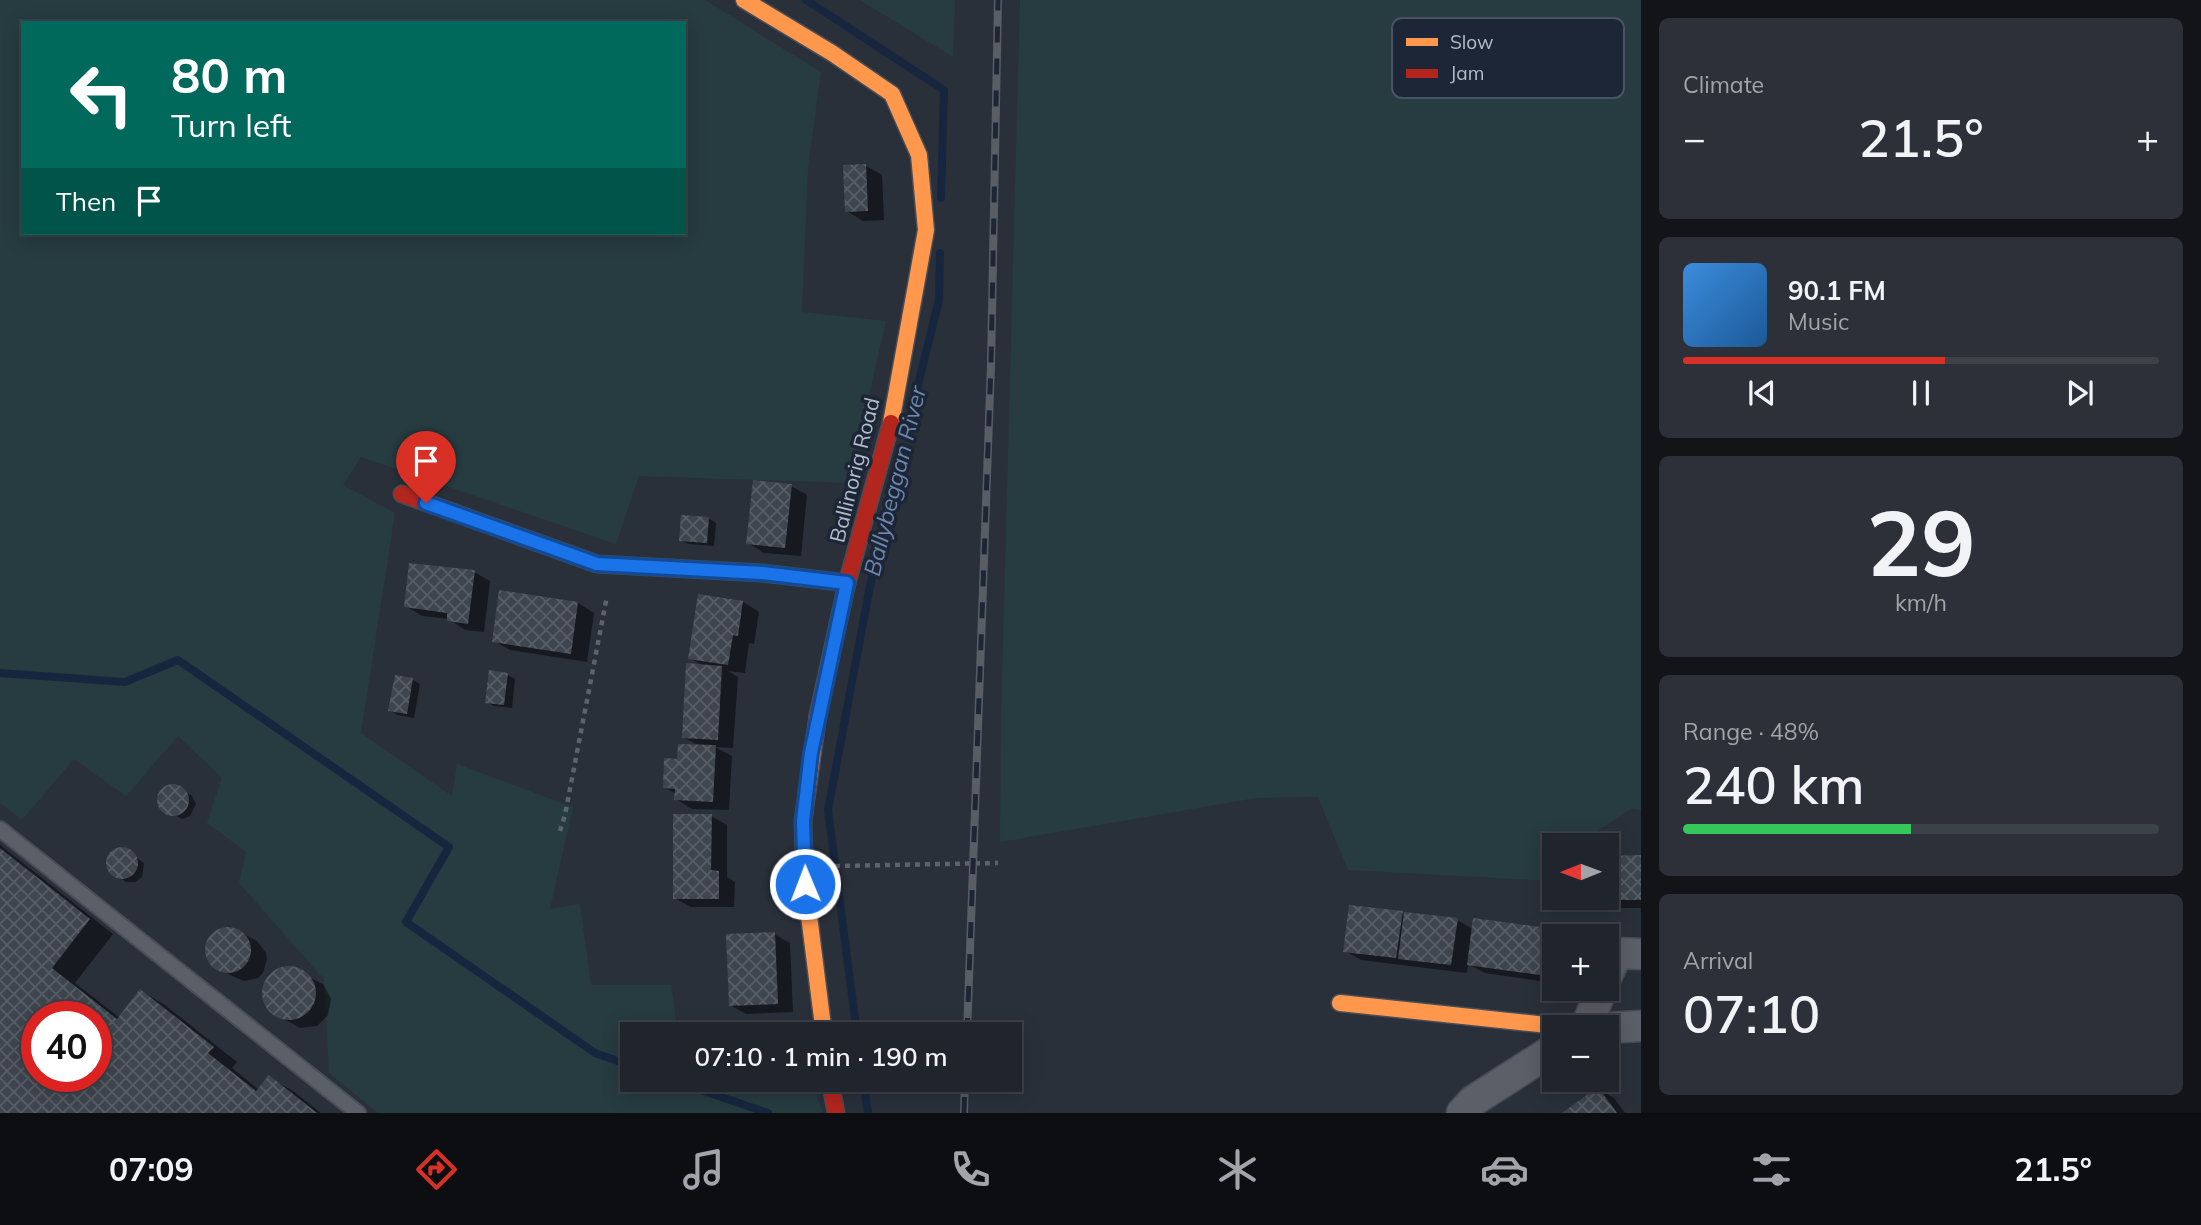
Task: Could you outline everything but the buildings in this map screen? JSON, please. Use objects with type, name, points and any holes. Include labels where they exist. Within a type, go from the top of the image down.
[{"type":"street","name":"Ballinorig Road","points":[[744,0],[832,53],[892,94],[919,155],[926,230],[890,427],[847,583],[811,753],[803,821],[805,884],[822,1022]]},
{"type":"street","points":[[402,494],[597,564],[762,573],[847,583]]},
{"type":"street","points":[[1619,953],[1641,954]]},
{"type":"street","points":[[1340,1003],[1542,1024]]},
{"type":"street","points":[[1619,1028],[1641,1027]]},
{"type":"street","points":[[1462,1113],[1473,1101],[1542,1057]]},
{"type":"street","points":[[832,1092],[836,1113]]},
{"type":"lane","points":[[0,829],[358,1113]]},
{"type":"path","points":[[560,831],[614,565]]},
{"type":"path","points":[[854,866],[998,863]]},
{"type":"green space","points":[[0,0],[705,0],[821,72],[808,167],[802,312],[886,321],[849,483],[639,476],[616,544],[361,457],[343,485],[395,513],[361,733],[452,796],[457,764],[573,807],[550,909],[580,904],[591,985],[671,985],[676,1022],[620,1022],[620,1092],[815,1092],[823,1113],[378,1113],[329,1073],[324,979],[239,883],[246,852],[207,823],[222,778],[178,736],[126,796],[74,759],[22,820],[0,803]]},
{"type":"green space","points":[[860,0],[955,0],[953,57]]},
{"type":"green space","points":[[1020,0],[1641,0],[1641,810],[1631,809],[1594,833],[1542,833],[1542,880],[1348,870],[1318,797],[1256,798],[1000,842]]},
{"type":"waterway","name":"Ballybeggan River","points":[[806,0],[944,90],[941,198]]},
{"type":"waterway","name":"Ballybeggan River","points":[[912,409],[939,300],[940,253]]},
{"type":"waterway","name":"Ballybeggan River","points":[[855,1022],[828,810],[870,586],[897,472]]},
{"type":"waterway","points":[[0,673],[125,682],[178,660],[449,847],[406,922],[595,1053],[620,1062]]},
{"type":"waterway","points":[[707,1092],[768,1113]]},
{"type":"waterway","name":"Ballybeggan River","points":[[865,1092],[868,1113]]},
{"type":"railway","points":[[967,1022],[991,364],[998,0]]},
{"type":"railway","points":[[964,1113],[965,1092]]},
{"type":"traffic: slow","points":[[744,0],[832,53],[892,94],[919,155],[926,230],[891,423]]},
{"type":"traffic: slow","points":[[818,715],[803,821],[805,884],[822,1022]]},
{"type":"traffic: slow","points":[[1340,1003],[1542,1024]]},
{"type":"traffic: jam","points":[[818,715],[847,583],[891,423]]},
{"type":"traffic: jam","points":[[402,494],[597,564],[762,573],[847,583]]},
{"type":"traffic: jam","points":[[832,1092],[836,1113]]},
{"type":"route","points":[[426,503],[597,564],[762,573],[847,583],[811,753],[803,821],[805,884]]}]
